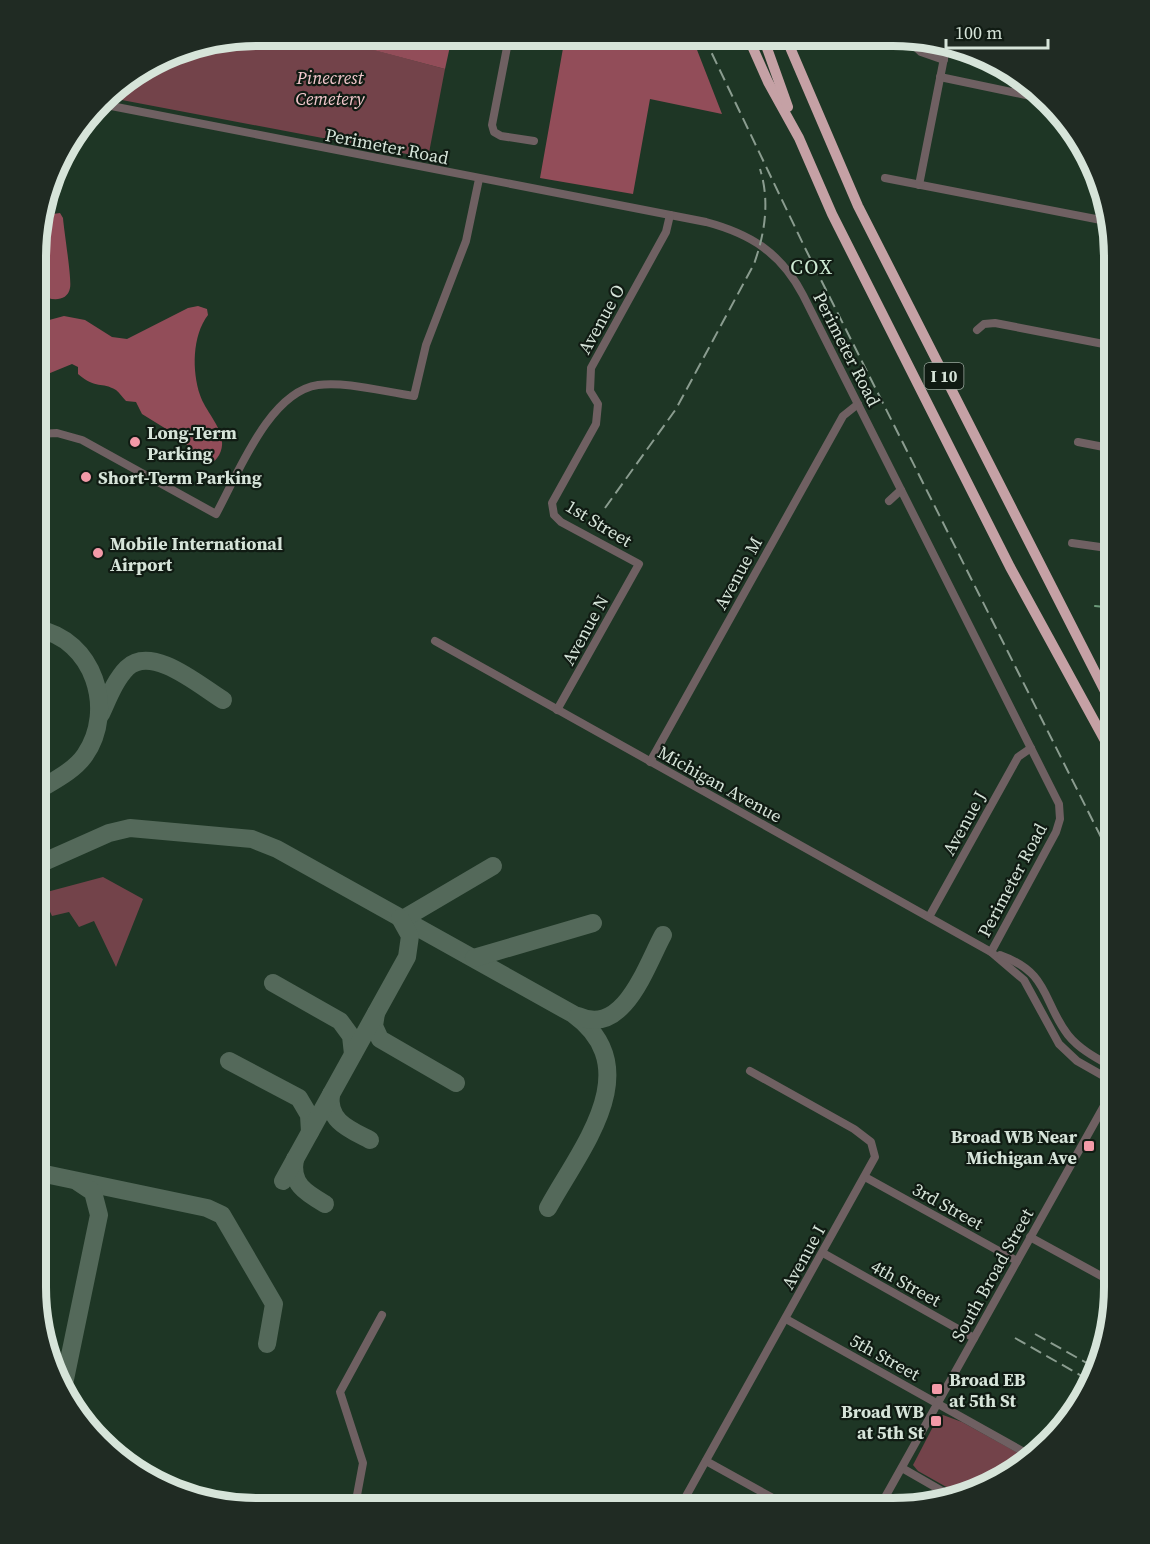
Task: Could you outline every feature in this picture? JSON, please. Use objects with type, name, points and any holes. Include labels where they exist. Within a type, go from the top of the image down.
[{"type":"highway","points":[[752,46],[768,82],[799,138]]},
{"type":"highway","name":"I 10","points":[[766,46],[799,138],[842,234],[1010,567],[1102,740]]},
{"type":"highway","name":"I 10","points":[[789,46],[858,206],[1104,689]]},
{"type":"highway","points":[[1102,740],[1104,744]]},
{"type":"street","points":[[507,47],[492,125],[494,132],[501,136],[534,141]]},
{"type":"street","points":[[916,48],[921,52],[944,60]]},
{"type":"street","points":[[919,185],[945,54]]},
{"type":"street","points":[[940,77],[1027,95]]},
{"type":"street","name":"Perimeter Road","points":[[111,106],[670,215],[737,232],[761,243],[778,257],[798,285],[1056,796],[1060,819],[1056,832],[991,952]]},
{"type":"street","points":[[885,178],[1100,220]]},
{"type":"street","points":[[46,434],[63,433],[82,440],[216,514],[263,428],[275,409],[287,397],[307,387],[330,384],[414,396],[429,336],[466,241],[479,179]]},
{"type":"street","name":"Avenue O","points":[[552,503],[596,424],[598,404],[590,392],[591,368],[666,232],[670,215]]},
{"type":"street","points":[[977,330],[984,324],[995,323],[1104,344]]},
{"type":"street","name":"Avenue M","points":[[650,762],[843,416],[858,404]]},
{"type":"street","points":[[1078,442],[1104,446]]},
{"type":"street","points":[[889,501],[901,490]]},
{"type":"street","name":"1st Street","points":[[552,503],[554,515],[561,522],[639,564]]},
{"type":"street","points":[[1072,543],[1104,548]]},
{"type":"street","name":"Avenue N","points":[[557,710],[639,564]]},
{"type":"street","name":"Michigan Avenue","points":[[435,641],[929,918],[991,952],[1010,959],[1032,973],[1042,985],[1069,1036],[1084,1050],[1103,1062]]},
{"type":"street","name":"Avenue J","points":[[929,918],[1018,757],[1031,748]]},
{"type":"street","name":"Michigan Avenue","points":[[991,952],[1024,980],[1059,1044],[1077,1061],[1103,1076]]},
{"type":"street","name":"Avenue I","points":[[685,1498],[875,1157],[871,1142],[854,1129],[750,1071]]},
{"type":"street","name":"South Broad Street","points":[[885,1498],[1103,1107]]},
{"type":"street","name":"3rd Street","points":[[865,1177],[1017,1260]]},
{"type":"street","points":[[1030,1237],[1103,1277]]},
{"type":"street","name":"4th Street","points":[[822,1253],[974,1338]]},
{"type":"street","points":[[356,1498],[363,1463],[340,1392],[382,1316]]},
{"type":"street","name":"5th Street","points":[[786,1319],[1023,1452]]},
{"type":"street","points":[[706,1461],[773,1498]]},
{"type":"street","points":[[902,1468],[942,1491]]},
{"type":"green space","name":"Pinecrest Cemetery","points":[[363,47],[445,69],[428,158],[119,99],[140,82],[164,68],[203,54],[230,48]]},
{"type":"green space","points":[[103,877],[143,899],[116,967],[94,921],[79,927],[69,912],[52,916],[46,903],[46,892]]},
{"type":"green space","points":[[943,1415],[962,1422],[1021,1454],[986,1476],[950,1489],[918,1471],[913,1465],[937,1419]]},
{"type":"shaded area","points":[[696,46],[722,114],[650,99],[633,194],[540,178],[563,47]]},
{"type":"shaded area","points":[[362,47],[450,47],[445,69]]},
{"type":"shaded area","points":[[60,213],[63,218],[70,283],[67,295],[55,299],[48,298],[46,287],[48,236],[53,214]]},
{"type":"shaded area","points":[[198,306],[207,309],[208,315],[196,343],[195,365],[197,386],[202,401],[219,430],[222,441],[219,455],[209,464],[193,456],[184,440],[142,414],[136,402],[126,401],[116,390],[84,379],[78,374],[78,367],[72,364],[46,375],[46,321],[64,316],[85,320],[112,337],[127,339],[188,308]]},
{"type":"waterway","points":[[1095,606],[1104,607]]},
{"type":"taxiway","points":[[46,632],[57,635],[73,647],[85,661],[94,679],[99,718],[94,737],[85,755],[75,766],[46,785]]},
{"type":"taxiway","points":[[101,714],[119,678],[127,668],[137,662],[149,661],[176,670],[223,700]]},
{"type":"taxiway","points":[[46,861],[109,833],[130,828],[252,839],[277,849],[573,1014],[595,1036],[606,1059],[607,1084],[601,1110],[590,1135],[548,1208]]},
{"type":"taxiway","points":[[403,919],[493,866]]},
{"type":"taxiway","points":[[283,1181],[407,957],[410,936],[400,918]]},
{"type":"taxiway","points":[[474,958],[593,923]]},
{"type":"taxiway","points":[[578,1016],[594,1020],[608,1017],[621,1008],[641,980],[663,935]]},
{"type":"taxiway","points":[[273,983],[340,1021],[351,1036],[353,1054]]},
{"type":"taxiway","points":[[376,1013],[374,1026],[380,1039],[456,1083]]},
{"type":"taxiway","points":[[229,1061],[299,1098],[309,1115],[310,1132]]},
{"type":"taxiway","points":[[331,1094],[332,1111],[336,1118],[347,1128],[370,1140]]},
{"type":"taxiway","points":[[295,1159],[294,1168],[297,1181],[306,1192],[325,1204]]},
{"type":"taxiway","points":[[46,1174],[207,1208],[222,1215],[274,1304],[267,1344]]},
{"type":"taxiway","points":[[66,1375],[99,1215],[93,1192],[78,1182]]},
{"type":"railway","points":[[708,46],[805,248],[1103,842]]},
{"type":"railway","points":[[605,508],[676,409],[754,264],[765,217],[765,193],[760,169]]},
{"type":"railway","points":[[1035,1334],[1088,1364]]},
{"type":"railway","points":[[1015,1338],[1083,1377]]},
{"type":"place","name":"Long-Term Parking","points":[[135,442]]},
{"type":"place","name":"Short-Term Parking","points":[[86,477]]},
{"type":"place","name":"Mobile International Airport","points":[[98,553]]},
{"type":"place","name":"Broad WB Near Michigan Ave","points":[[1089,1146]]},
{"type":"place","name":"Broad EB at 5th St","points":[[937,1389]]},
{"type":"place","name":"Broad WB at 5th St","points":[[936,1421]]},
{"type":"district","name":"COX","points":[[812,267]]}]
